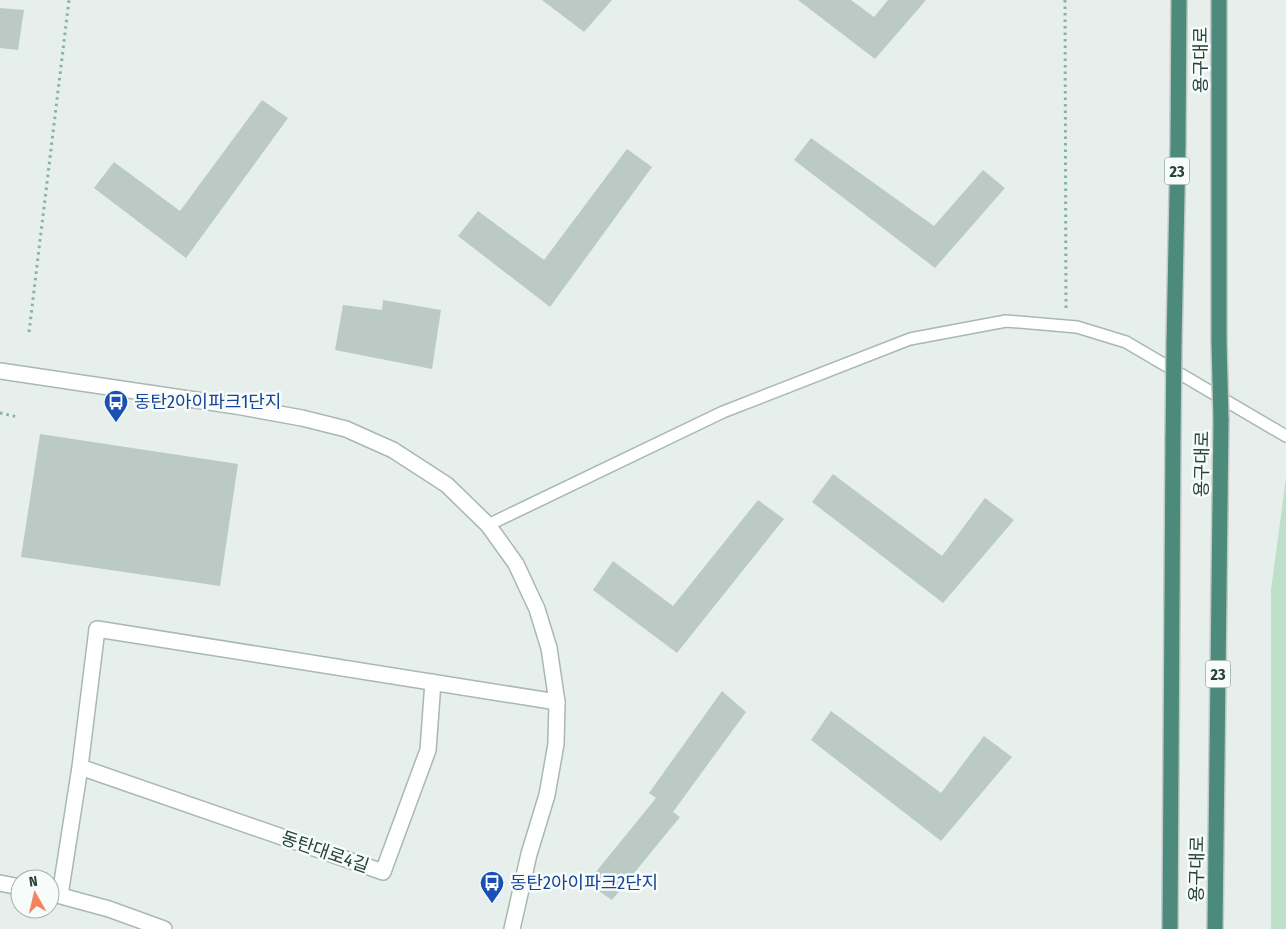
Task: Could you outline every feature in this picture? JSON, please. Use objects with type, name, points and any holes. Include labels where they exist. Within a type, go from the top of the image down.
[{"type":"highway","name":"용구대로","points":[[1170,929],[1173,437],[1179,0]]},
{"type":"highway","name":"용구대로","points":[[1214,929],[1221,420],[1219,342],[1219,0]]},
{"type":"street","points":[[0,371],[236,406],[302,418],[346,429],[394,450],[447,485],[488,525],[516,564],[537,609],[549,648],[557,702],[556,744],[547,794],[512,929]]},
{"type":"street","points":[[60,869],[80,767],[97,629],[557,702]]},
{"type":"street","name":"동탄대로4길","points":[[80,767],[383,872],[428,750],[433,682]]},
{"type":"street","points":[[60,895],[109,908],[164,929]]},
{"type":"lane","points":[[488,525],[723,412],[910,339],[1006,322],[1077,327],[1126,342],[1286,436]]},
{"type":"path","points":[[29,332],[69,0]]},
{"type":"path","points":[[1066,0],[1066,326]]},
{"type":"path","points":[[0,413],[18,417]]},
{"type":"green space","points":[[1286,478],[1286,929],[1271,929],[1271,590]]},
{"type":"building","points":[[542,0],[612,0],[584,32]]},
{"type":"building","points":[[798,0],[851,0],[874,17],[888,0],[926,0],[875,59]]},
{"type":"building","points":[[0,8],[24,10],[18,50],[0,48]]},
{"type":"building","points":[[262,100],[288,118],[186,258],[94,188],[114,162],[180,211]]},
{"type":"building","points":[[811,138],[934,226],[983,170],[1005,188],[935,268],[794,160]]},
{"type":"building","points":[[627,149],[652,167],[550,307],[458,236],[478,211],[544,260]]},
{"type":"building","points":[[383,300],[441,310],[432,369],[335,350],[343,305],[382,310]]},
{"type":"building","points":[[40,434],[238,464],[220,586],[21,557]]},
{"type":"building","points":[[833,474],[942,556],[985,498],[1014,520],[943,603],[812,502]]},
{"type":"building","points":[[758,500],[784,519],[677,653],[593,590],[613,561],[673,606]]},
{"type":"building","points":[[722,691],[746,712],[673,812],[680,817],[612,900],[587,883],[656,798],[649,793]]},
{"type":"building","points":[[831,711],[941,793],[984,736],[1012,757],[941,841],[811,740]]},
{"type":"place","name":"동탄2아이파크1단지","points":[[116,423]]},
{"type":"place","name":"동탄2아이파크2단지","points":[[492,904]]}]
